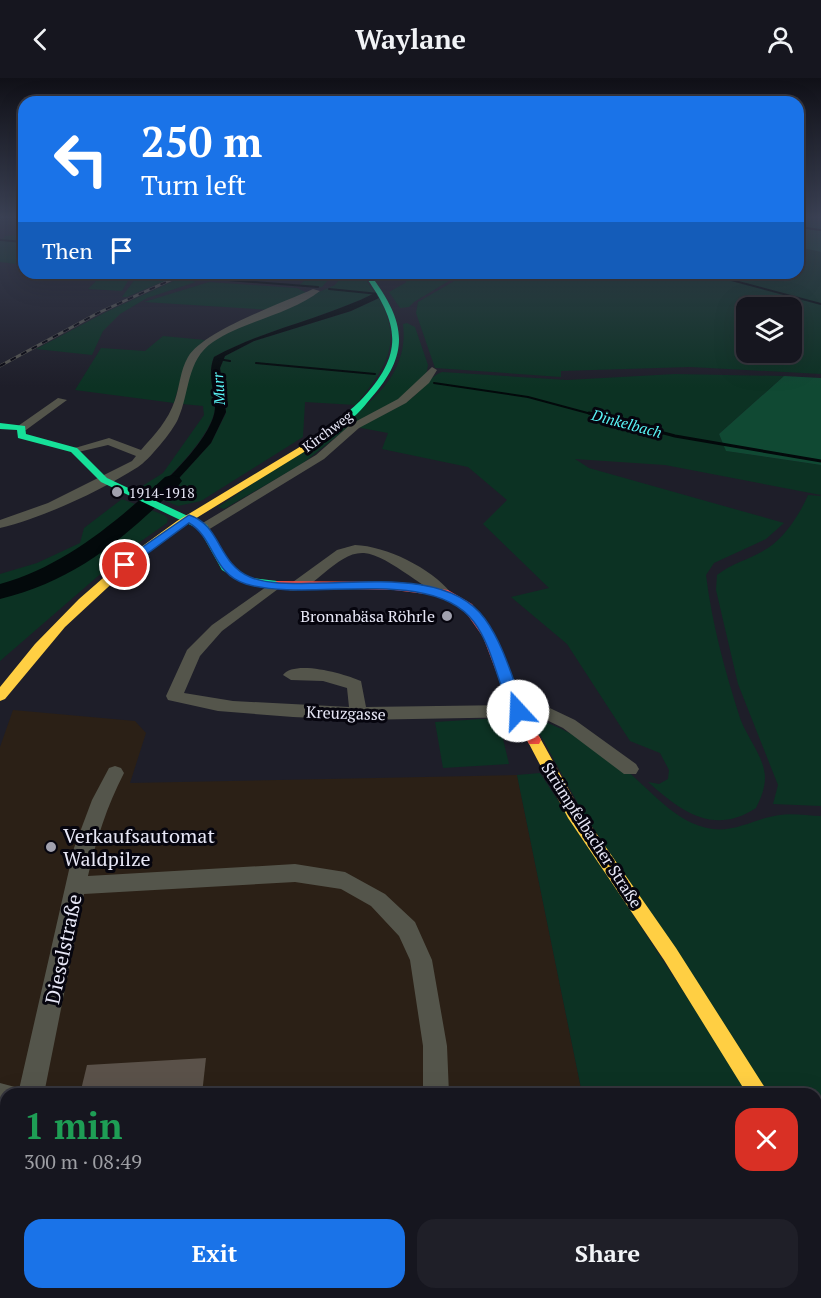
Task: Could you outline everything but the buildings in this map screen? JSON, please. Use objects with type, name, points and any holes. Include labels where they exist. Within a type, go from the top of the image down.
[{"type":"street","points":[[0,696],[46,639],[99,586],[138,554],[189,519],[315,441],[364,401],[388,369],[395,352],[398,333],[390,308],[370,279]]},
{"type":"street","points":[[0,524],[33,514],[104,480],[145,455],[172,421],[182,398],[186,370],[194,355],[209,340],[316,291]]},
{"type":"street","name":"Kirchweg","points":[[203,527],[320,457],[355,426],[402,401],[426,381],[432,370]]},
{"type":"street","points":[[0,426],[22,428],[62,400]]},
{"type":"street","points":[[22,428],[21,436],[28,440],[74,450],[109,441],[145,455]]},
{"type":"street","points":[[74,450],[104,480],[131,495],[203,527]]},
{"type":"street","name":"Strümpfelbacher Straße","points":[[203,527],[226,568],[248,581],[293,587],[393,586],[444,593],[468,607],[480,621],[516,704],[574,814],[670,954],[755,1088]]},
{"type":"street","points":[[293,587],[315,575],[345,552],[363,548],[381,552],[444,593]]},
{"type":"street","name":"Kreuzgasse","points":[[273,586],[217,628],[193,654],[174,696],[189,701],[260,709],[358,714],[438,715],[516,704]]},
{"type":"street","points":[[291,675],[317,673],[341,678],[355,685],[358,714]]},
{"type":"street","points":[[516,704],[569,724],[630,769]]},
{"type":"street","name":"Dieselstraße","points":[[30,1088],[84,848],[115,773]]},
{"type":"street","points":[[77,886],[295,873],[345,881],[378,900],[406,929],[421,960],[435,1046],[436,1088]]},
{"type":"shaded area","points":[[13,710],[135,721],[146,733],[130,783],[517,775],[581,1088],[0,1088],[0,747]]},
{"type":"green space","points":[[804,273],[821,273],[821,374],[690,367],[561,371],[561,377],[435,368],[416,313],[418,302],[458,279],[804,279]]},
{"type":"green space","points":[[98,279],[129,279],[122,291],[88,289]]},
{"type":"green space","points":[[135,279],[169,279],[127,297],[122,297]]},
{"type":"green space","points":[[178,279],[196,282],[147,298],[120,314],[103,331],[92,355],[36,349],[106,312]]},
{"type":"green space","points":[[307,279],[329,279],[322,287],[298,286]]},
{"type":"green space","points":[[340,279],[365,279],[375,293],[253,339],[214,357],[211,376],[215,407],[207,429],[189,455],[149,495],[136,490],[163,473],[204,415],[203,406],[182,404],[189,372],[196,355],[206,345],[240,326],[335,285]]},
{"type":"green space","points":[[409,279],[452,279],[409,307],[400,308],[389,292]]},
{"type":"green space","points":[[209,282],[297,288],[307,293],[270,310],[144,302]]},
{"type":"green space","points":[[379,298],[390,329],[388,355],[383,367],[356,405],[305,402],[303,437],[201,501],[178,506],[160,499],[211,443],[226,413],[220,368],[225,356],[254,341],[351,311]]},
{"type":"green space","points":[[407,323],[415,327],[428,365],[426,376],[404,397],[351,425],[302,464],[224,509],[218,507],[338,427],[372,399],[386,384],[397,366],[403,346],[403,324]]},
{"type":"green space","points":[[163,336],[205,340],[189,361],[174,403],[75,390],[101,348],[145,351]]},
{"type":"green space","points":[[442,372],[567,380],[675,374],[784,376],[719,434],[727,451],[821,465],[821,495],[665,465],[575,459],[589,468],[784,523],[766,539],[714,563],[706,575],[715,629],[729,683],[740,718],[764,769],[764,785],[756,808],[726,820],[712,820],[685,810],[648,782],[659,784],[668,779],[669,770],[660,753],[630,741],[567,644],[511,597],[549,588],[483,524],[507,500],[468,467],[382,449],[388,433],[356,427],[406,402],[434,376]]},
{"type":"green space","points":[[784,376],[821,378],[821,465],[726,451],[719,434]]},
{"type":"green space","points":[[808,495],[821,496],[821,806],[773,804],[778,785],[738,684],[716,590],[717,575],[762,552],[780,538],[801,510]]},
{"type":"green space","points":[[122,499],[164,515],[168,519],[167,523],[127,551],[0,661],[0,574],[37,563],[80,543],[84,528]]},
{"type":"green space","points":[[530,716],[556,726],[599,751],[633,776],[674,813],[698,826],[721,829],[738,827],[780,815],[821,816],[821,1088],[765,1088],[582,811]]},
{"type":"green space","points":[[498,718],[509,764],[443,768],[435,722]]},
{"type":"green space","points":[[540,773],[747,1088],[581,1088],[517,775]]},
{"type":"water","points":[[375,293],[379,298],[351,311],[254,341],[225,356],[220,368],[226,412],[211,443],[160,499],[149,495],[190,455],[208,430],[215,407],[211,376],[214,357],[253,339]]},
{"type":"waterway","points":[[216,279],[318,287]]},
{"type":"waterway","points":[[727,279],[821,304]]},
{"type":"waterway","points":[[329,289],[379,294]]},
{"type":"waterway","name":"Dinkelbach","points":[[218,359],[230,361]]},
{"type":"waterway","name":"Dinkelbach","points":[[256,363],[375,374]]},
{"type":"waterway","name":"Dinkelbach","points":[[434,383],[528,397],[595,415]]},
{"type":"waterway","name":"Dinkelbach","points":[[589,413],[675,436],[821,461]]},
{"type":"waterway","name":"Murr","points":[[0,592],[35,582],[75,562],[138,513],[172,481]]},
{"type":"railway","points":[[0,366],[98,313],[173,279]]},
{"type":"traffic: fast","points":[[340,423],[373,391],[382,379],[394,351],[396,336],[392,314],[370,279]]},
{"type":"traffic: fast","points":[[0,426],[22,428],[21,436],[74,450],[104,480],[203,527],[226,568],[248,581],[277,585]]},
{"type":"traffic: slow","points":[[0,696],[61,624],[130,560],[181,523],[301,450],[340,423]]},
{"type":"traffic: slow","points":[[534,740],[574,814],[670,954],[755,1088]]},
{"type":"traffic: jam","points":[[277,585],[394,586],[444,593],[468,607],[489,637],[518,711],[534,740]]},
{"type":"place","name":"1914-1918","points":[[117,492]]},
{"type":"place","name":"Bronnabäsa Röhrle","points":[[447,616]]},
{"type":"place","name":"Verkaufsautomat Waldpilze","points":[[51,847]]},
{"type":"route","points":[[125,565],[189,519],[203,527],[226,568],[248,581],[293,587],[393,586],[444,593],[458,599],[480,621],[489,637],[518,711]]}]
